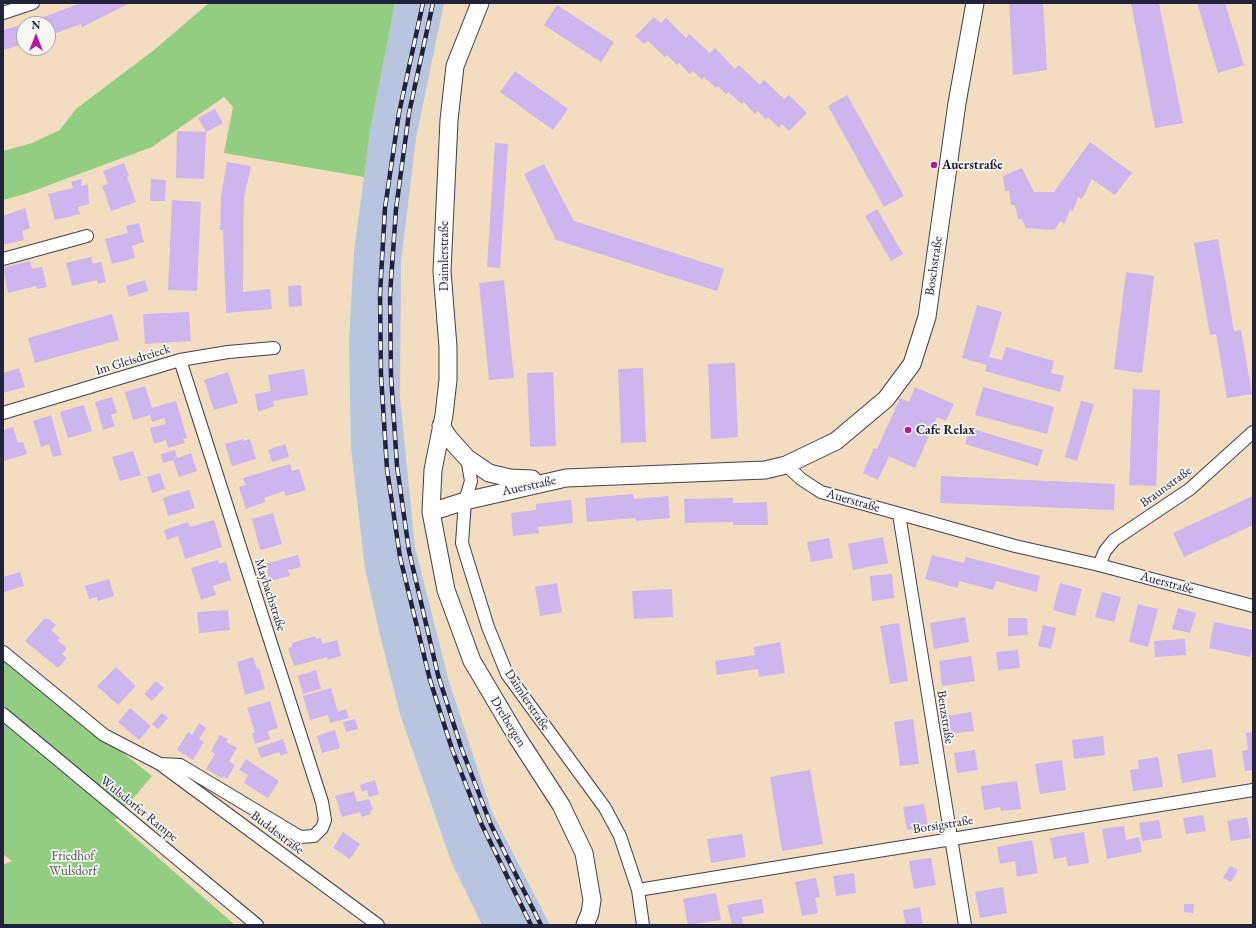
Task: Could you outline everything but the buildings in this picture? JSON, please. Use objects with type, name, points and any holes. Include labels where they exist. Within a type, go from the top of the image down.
[{"type":"street","points":[[3,13],[32,3]]},
{"type":"street","name":"Daimlerstraße","points":[[431,512],[433,470],[448,380],[448,347],[442,271],[449,120],[455,66],[480,3]]},
{"type":"street","name":"Boschstraße","points":[[786,465],[836,441],[862,421],[886,399],[912,364],[926,317],[957,103],[975,3]]},
{"type":"street","points":[[3,259],[87,236]]},
{"type":"street","name":"Im Gleisdreieck","points":[[3,413],[180,360],[228,352],[274,348]]},
{"type":"street","name":"Maybachstraße","points":[[180,360],[322,802],[324,820],[322,828],[314,836]]},
{"type":"street","points":[[441,426],[449,438],[467,458],[489,474],[510,478],[566,478]]},
{"type":"street","name":"Braunstraße","points":[[1099,565],[1105,551],[1114,540],[1190,489],[1253,432]]},
{"type":"street","name":"Daimlerstraße","points":[[467,458],[471,481],[465,501],[462,542],[488,627],[507,674],[605,808],[620,836],[638,890],[643,925]]},
{"type":"street","name":"Auerstraße","points":[[431,512],[465,501],[566,478],[765,470],[786,465],[801,479],[821,492],[1015,546],[1099,565],[1253,606]]},
{"type":"street","name":"Dreibergen","points":[[431,512],[446,590],[472,661],[517,737],[561,805],[584,853],[592,900],[586,925]]},
{"type":"street","name":"Benzstraße","points":[[899,514],[965,925]]},
{"type":"street","name":"Buddestraße","points":[[3,652],[104,735],[160,764],[378,925]]},
{"type":"street","name":"Wulsdorfer Rampe","points":[[3,714],[257,925]]},
{"type":"street","name":"Buddestraße","points":[[160,764],[180,765],[300,837],[314,836]]},
{"type":"street","name":"Borsigstraße","points":[[638,890],[950,838],[1253,790]]},
{"type":"shaded area","points":[[395,3],[444,3],[416,138],[401,262],[400,398],[415,547],[449,682],[492,812],[550,925],[482,925],[451,861],[400,714],[365,568],[351,448],[349,340],[354,252],[370,131]]},
{"type":"green space","points":[[209,3],[395,3],[370,131],[364,177],[224,153],[233,107],[224,97],[152,147],[25,194],[3,200],[3,151],[32,143],[60,130],[76,109],[154,50]]},
{"type":"green space","name":"Friedhof Wulsdorf","points":[[3,657],[152,776],[115,820],[235,925],[3,925],[3,865],[12,861],[3,854]]},
{"type":"railway","points":[[423,3],[399,113],[385,208],[380,294],[381,375],[387,469],[400,557],[430,680],[452,749],[481,823],[531,925]]},
{"type":"railway","points":[[433,3],[409,113],[396,209],[390,295],[391,376],[397,466],[409,551],[438,675],[461,747],[491,825],[541,925]]},
{"type":"place","name":"Auerstraße","points":[[934,165]]},
{"type":"place","name":"Cafe Relax","points":[[908,430]]}]
